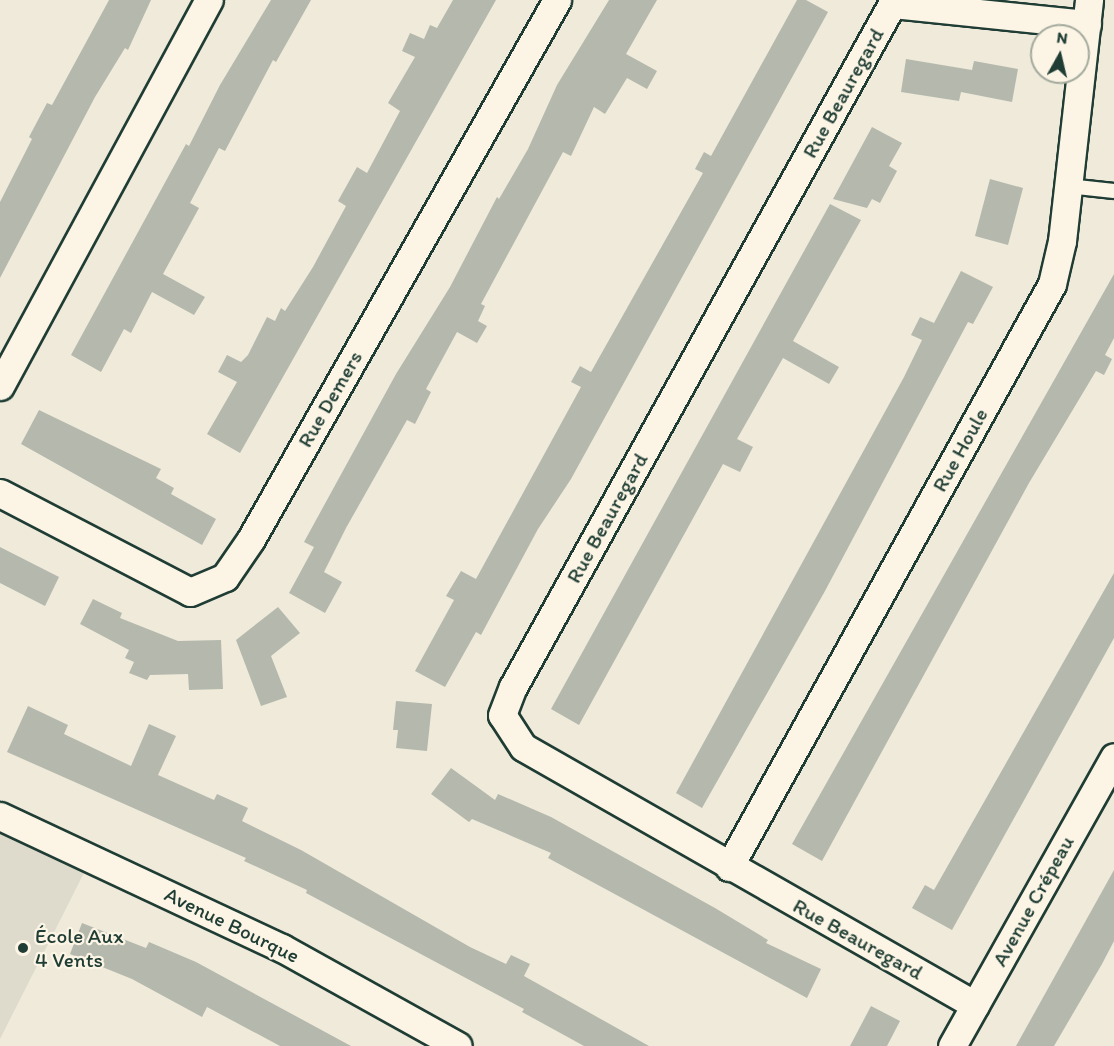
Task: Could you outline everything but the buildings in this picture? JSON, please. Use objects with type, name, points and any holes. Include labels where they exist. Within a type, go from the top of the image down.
[{"type":"street","points":[[0,386],[209,0]]},
{"type":"street","name":"Rue Demers","points":[[0,493],[190,592],[225,577],[251,539],[557,0]]},
{"type":"street","name":"Rue Beauregard","points":[[975,1005],[729,867],[522,747],[502,715],[513,687],[892,4],[1088,12]]},
{"type":"street","name":"Rue Houle","points":[[729,867],[1052,284],[1062,241],[1088,12]]},
{"type":"street","name":"Avenue Crépeau","points":[[952,1046],[1114,757]]},
{"type":"street","name":"Avenue Bourque","points":[[0,816],[282,948],[458,1046]]},
{"type":"lane","points":[[1068,186],[1114,191]]},
{"type":"shaded area","name":"École Aux 4 Vents","points":[[0,816],[92,857],[0,1039]]},
{"type":"place","name":"École Aux 4 Vents","points":[[23,948]]}]
